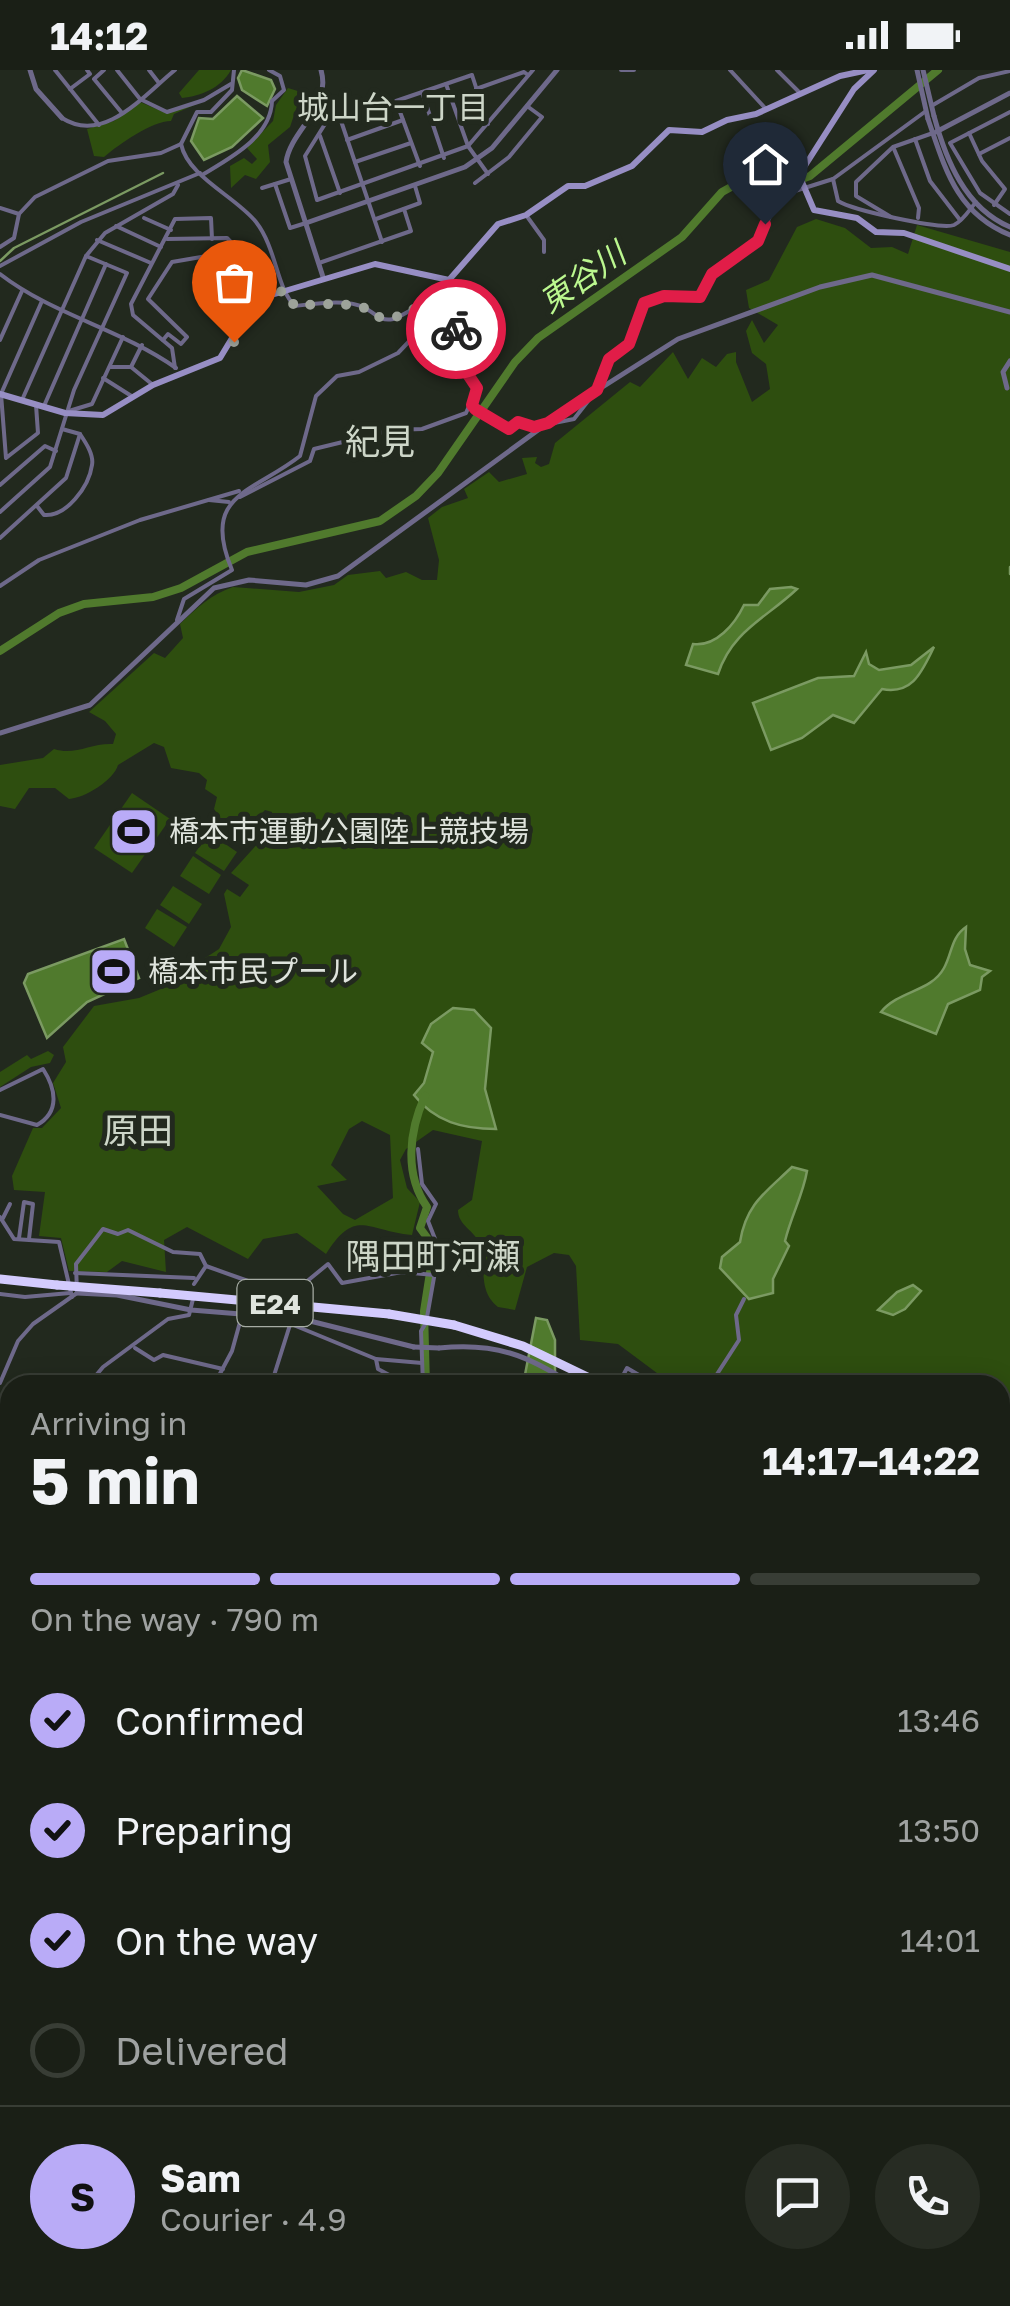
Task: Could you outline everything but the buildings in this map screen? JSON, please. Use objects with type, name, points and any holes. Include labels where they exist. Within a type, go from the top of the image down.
[{"type":"highway","name":"E24","points":[[0,1279],[388,1314],[454,1325],[584,1375]]},
{"type":"main road","points":[[0,394],[65,413],[103,415],[178,371],[220,358],[254,306],[282,291],[375,264],[449,280],[492,228],[526,215],[568,186],[584,186],[632,166],[669,130],[702,132],[871,70]]},
{"type":"main road","points":[[871,70],[854,89],[799,174],[814,210],[857,218],[876,232],[904,233],[1010,269]]},
{"type":"street","points":[[55,70],[99,125]]},
{"type":"street","points":[[70,89],[90,74],[87,70]]},
{"type":"street","points":[[104,70],[94,79],[122,113]]},
{"type":"street","points":[[118,70],[140,99],[167,112],[204,100],[231,84]]},
{"type":"street","points":[[149,70],[159,82]]},
{"type":"street","points":[[32,72],[36,89],[62,118],[80,126],[99,125],[122,113],[176,70]]},
{"type":"street","points":[[0,248],[14,238],[20,214],[35,197],[108,160],[161,154],[180,144],[197,112],[211,112],[232,90],[234,70]]},
{"type":"street","points":[[0,266],[82,222],[178,185],[241,152],[272,117],[272,100],[284,90],[280,76],[268,70]]},
{"type":"street","points":[[321,70],[320,100],[288,150],[291,179],[323,277]]},
{"type":"street","points":[[340,100],[306,156],[317,200],[444,158],[468,146],[533,70]]},
{"type":"street","points":[[275,184],[290,228],[415,186],[478,160],[557,70]]},
{"type":"street","points":[[621,70],[634,70]]},
{"type":"street","points":[[730,70],[766,109]]},
{"type":"street","points":[[778,70],[800,93]]},
{"type":"street","points":[[920,70],[936,132],[957,178],[976,202],[1010,227]]},
{"type":"street","points":[[473,407],[509,429],[518,422],[534,427],[574,419],[597,390],[609,359],[629,344],[644,303],[664,296],[700,297],[712,274],[758,241],[776,199],[833,179],[936,103],[979,78],[1010,71]]},
{"type":"street","points":[[476,89],[524,72],[528,76]]},
{"type":"street","points":[[420,166],[396,101],[472,75],[488,125]]},
{"type":"street","points":[[446,84],[468,146],[488,174]]},
{"type":"street","points":[[422,92],[444,158]]},
{"type":"street","points":[[891,217],[856,196],[854,190],[862,175],[893,147],[936,132],[1010,93]]},
{"type":"street","points":[[475,183],[542,117],[528,106]]},
{"type":"street","points":[[338,112],[382,242]]},
{"type":"street","points":[[1010,112],[950,142],[965,174],[994,204],[1010,214]]},
{"type":"street","points":[[347,140],[403,120]]},
{"type":"street","points":[[936,132],[945,174],[970,209],[1010,235]]},
{"type":"street","points":[[968,132],[978,154],[1006,189],[994,204]]},
{"type":"street","points":[[320,136],[340,193]]},
{"type":"street","points":[[978,154],[1010,138]]},
{"type":"street","points":[[915,139],[930,181],[960,220]]},
{"type":"street","points":[[354,162],[412,143]]},
{"type":"street","points":[[180,144],[201,174],[235,200],[260,228],[275,253],[282,291],[295,306],[315,301],[356,306],[377,318],[393,319],[414,306],[430,307]]},
{"type":"street","points":[[893,147],[919,208],[918,218]]},
{"type":"street","points":[[262,188],[291,179]]},
{"type":"street","points":[[833,179],[838,201],[873,216],[918,218],[947,226],[960,220],[976,202]]},
{"type":"street","points":[[22,400],[86,256],[97,240],[173,194],[178,185]]},
{"type":"street","points":[[374,219],[420,203],[415,186]]},
{"type":"street","points":[[0,208],[20,214]]},
{"type":"street","points":[[319,263],[411,232],[404,209]]},
{"type":"street","points":[[526,215],[544,240],[544,252]]},
{"type":"street","points":[[144,218],[171,230]]},
{"type":"street","points":[[178,371],[174,353],[131,311],[150,263],[176,219],[211,218],[212,238]]},
{"type":"street","points":[[116,226],[161,246]]},
{"type":"street","points":[[163,340],[168,334],[180,344],[187,336],[148,299],[172,262],[206,256],[243,278],[256,275],[255,265],[227,238],[167,239]]},
{"type":"street","points":[[97,240],[150,263]]},
{"type":"street","points":[[0,512],[43,475],[56,451],[65,413],[127,273],[86,256]]},
{"type":"street","points":[[0,463],[38,433],[40,406],[106,264]]},
{"type":"street","points":[[0,274],[42,301],[142,345],[178,371]]},
{"type":"street","points":[[0,733],[90,705],[200,596],[221,585],[249,580],[306,585],[338,576],[548,423],[678,338],[852,277],[894,279],[1010,312]]},
{"type":"street","points":[[236,498],[300,456],[316,396],[326,384],[398,353],[418,332],[449,280]]},
{"type":"street","points":[[208,500],[229,502],[310,462],[314,450],[392,430],[429,427],[473,407],[477,388],[465,370],[456,331],[440,290]]},
{"type":"street","points":[[0,340],[22,291]]},
{"type":"street","points":[[6,458],[0,394],[42,301]]},
{"type":"street","points":[[65,413],[92,404],[123,337]]},
{"type":"street","points":[[131,367],[142,345]]},
{"type":"street","points":[[1007,388],[1003,372],[1010,361]]},
{"type":"street","points":[[110,367],[131,367],[154,385]]},
{"type":"street","points":[[103,378],[133,398]]},
{"type":"street","points":[[37,506],[44,516],[56,515],[80,492],[93,461],[80,434],[60,428]]},
{"type":"street","points":[[0,538],[66,478],[80,434]]},
{"type":"street","points":[[0,485],[45,446],[56,451]]},
{"type":"street","points":[[0,586],[27,565],[208,500],[242,492]]},
{"type":"street","points":[[177,620],[184,599],[231,568],[222,520],[229,502]]},
{"type":"street","points":[[0,1090],[39,1068],[48,1076],[54,1102],[52,1112],[37,1124],[0,1115]]},
{"type":"street","points":[[418,1149],[422,1184],[436,1204],[428,1221],[440,1249],[423,1324],[423,1375]]},
{"type":"street","points":[[18,1240],[24,1202],[33,1204],[29,1240]]},
{"type":"street","points":[[10,1204],[1,1218],[6,1230],[18,1240],[59,1242],[73,1294]]},
{"type":"street","points":[[3,1375],[18,1341],[33,1324],[73,1294],[76,1264],[107,1229],[115,1234],[128,1230],[173,1252],[200,1254],[206,1266],[248,1281],[300,1287],[328,1264],[342,1283],[402,1272],[434,1275]]},
{"type":"street","points":[[75,1272],[194,1281],[206,1266]]},
{"type":"street","points":[[102,1293],[106,1276]]},
{"type":"street","points":[[246,1289],[248,1281]]},
{"type":"street","points":[[300,1287],[300,1294]]},
{"type":"street","points":[[0,1294],[25,1297],[102,1293],[191,1310],[292,1321],[414,1347],[478,1345],[520,1349],[558,1375]]},
{"type":"street","points":[[96,1375],[168,1319],[185,1317],[194,1299]]},
{"type":"street","points":[[716,1375],[739,1340],[736,1314],[744,1299]]},
{"type":"street","points":[[220,1375],[245,1304]]},
{"type":"street","points":[[273,1375],[296,1308]]},
{"type":"street","points":[[292,1321],[376,1359],[422,1363]]},
{"type":"street","points":[[130,1349],[137,1347],[154,1360],[163,1354],[223,1369]]},
{"type":"street","points":[[376,1359],[378,1369],[389,1375]]},
{"type":"shaded area","points":[[199,70],[231,70],[210,90],[182,98],[179,93]]},
{"type":"shaded area","points":[[242,70],[271,80],[275,89],[267,106],[242,90],[238,78]]},
{"type":"shaded area","points":[[288,88],[314,96],[297,106],[290,127],[268,145],[270,162],[256,179],[245,175],[231,188],[230,166],[244,158],[252,164],[257,159],[247,148],[273,121],[276,105]]},
{"type":"shaded area","points":[[237,96],[263,118],[232,147],[204,160],[191,141],[199,118],[213,119]]},
{"type":"shaded area","points":[[140,102],[166,113],[199,103],[174,114],[171,121],[136,134],[104,157],[94,156],[87,129],[114,121]]},
{"type":"shaded area","points":[[816,219],[845,228],[871,248],[892,247],[908,254],[917,225],[1010,252],[1010,1375],[660,1375],[618,1344],[580,1340],[576,1266],[569,1255],[554,1253],[527,1267],[515,1310],[498,1307],[487,1293],[480,1245],[458,1210],[472,1200],[482,1141],[433,1130],[406,1149],[400,1160],[407,1188],[420,1202],[412,1235],[354,1226],[326,1254],[297,1233],[263,1239],[248,1259],[187,1227],[164,1240],[166,1272],[122,1261],[107,1272],[69,1271],[61,1238],[39,1236],[45,1192],[14,1190],[12,1176],[33,1128],[42,1128],[61,1108],[53,1083],[66,1062],[63,1047],[94,1006],[139,998],[190,977],[199,962],[219,949],[231,927],[224,894],[227,889],[240,897],[249,885],[231,873],[273,827],[272,812],[265,810],[247,829],[231,833],[214,809],[217,797],[205,789],[207,780],[199,773],[171,768],[164,747],[154,743],[118,765],[105,782],[90,792],[69,799],[55,788],[29,788],[15,809],[0,806],[0,765],[43,758],[54,749],[69,751],[113,744],[116,734],[105,721],[89,712],[154,653],[165,658],[183,638],[180,624],[225,590],[233,587],[299,592],[334,585],[348,575],[380,571],[386,578],[406,572],[422,580],[437,580],[439,560],[428,518],[442,507],[468,498],[464,489],[489,472],[499,482],[527,474],[522,458],[537,457],[535,463],[541,467],[549,464],[555,443],[630,382],[640,387],[673,352],[688,379],[702,358],[716,367],[727,354],[736,352],[736,362],[752,402],[770,389],[766,364],[752,353],[746,331],[752,320],[764,343],[778,325],[749,308],[746,290],[769,280],[797,227]],"holes":[[[362,1121],[390,1135],[393,1198],[355,1220],[343,1214],[317,1186],[347,1180],[331,1165],[349,1129]]]},
{"type":"shaded area","points":[[770,589],[797,589],[741,636],[718,674],[686,665],[693,644],[709,642],[724,633],[744,605],[758,605]]},
{"type":"shaded area","points":[[934,647],[909,685],[882,689],[854,723],[833,715],[802,738],[771,750],[753,703],[818,678],[854,676],[866,652],[869,664],[879,670],[911,665]]},
{"type":"shaded area","points":[[132,793],[170,819],[132,873],[94,848]]},
{"type":"shaded area","points":[[209,833],[237,852],[224,871],[195,853]]},
{"type":"shaded area","points":[[193,856],[221,875],[209,894],[180,876]]},
{"type":"shaded area","points":[[173,886],[202,904],[189,924],[160,905]]},
{"type":"shaded area","points":[[157,909],[187,927],[174,947],[145,928]]},
{"type":"shaded area","points":[[966,927],[965,949],[970,965],[990,971],[982,977],[980,990],[948,1004],[936,1034],[881,1012],[938,976],[957,936]]},
{"type":"shaded area","points":[[124,939],[139,978],[87,1002],[47,1038],[24,983],[28,974]]},
{"type":"shaded area","points":[[453,1008],[474,1010],[491,1028],[485,1089],[496,1129],[440,1118],[414,1095],[424,1083],[433,1052],[422,1043],[431,1024]]},
{"type":"shaded area","points":[[48,1051],[54,1055],[50,1063],[31,1067],[0,1087],[0,1072],[27,1055],[31,1059]]},
{"type":"shaded area","points":[[792,1167],[807,1171],[785,1241],[789,1246],[773,1279],[773,1293],[749,1299],[720,1268],[722,1257],[740,1242],[747,1218],[758,1200]]},
{"type":"shaded area","points":[[913,1285],[921,1291],[905,1309],[893,1315],[878,1310],[897,1292]]},
{"type":"shaded area","points":[[536,1318],[547,1320],[555,1340],[555,1375],[525,1375]]},
{"type":"waterway","name":"東谷川","points":[[0,651],[59,613],[84,604],[153,597],[181,588],[247,552],[380,521],[416,496],[438,473],[515,362],[538,338],[682,237],[722,192],[731,187],[791,183],[810,176],[938,70]]},
{"type":"waterway","points":[[0,261],[14,248],[163,173]]},
{"type":"waterway","points":[[1010,567],[1010,574]]},
{"type":"waterway","points":[[425,1096],[415,1123],[411,1152],[415,1181],[427,1207],[420,1228],[434,1247],[424,1311],[426,1375]]},
{"type":"way so far","points":[[234,342],[254,306],[282,291],[295,306],[315,301],[364,307],[372,316],[393,319],[414,306],[430,307],[440,290],[456,329]]},
{"type":"place","name":"橋本市運動公園陸上競技場","points":[[134,831]]},
{"type":"place","name":"橋本市民プール","points":[[113,971]]},
{"type":"district","name":"城山台一丁目","points":[[393,107]]},
{"type":"district","name":"紀見","points":[[380,441]]},
{"type":"district","name":"原田","points":[[138,1130]]},
{"type":"district","name":"隅田町河瀬","points":[[433,1256]]},
{"type":"route","points":[[456,329],[465,370],[478,392],[472,405],[475,409],[509,429],[523,421],[534,427],[548,423],[597,390],[609,359],[629,344],[644,303],[664,296],[700,297],[712,274],[758,241],[765,224]]}]
